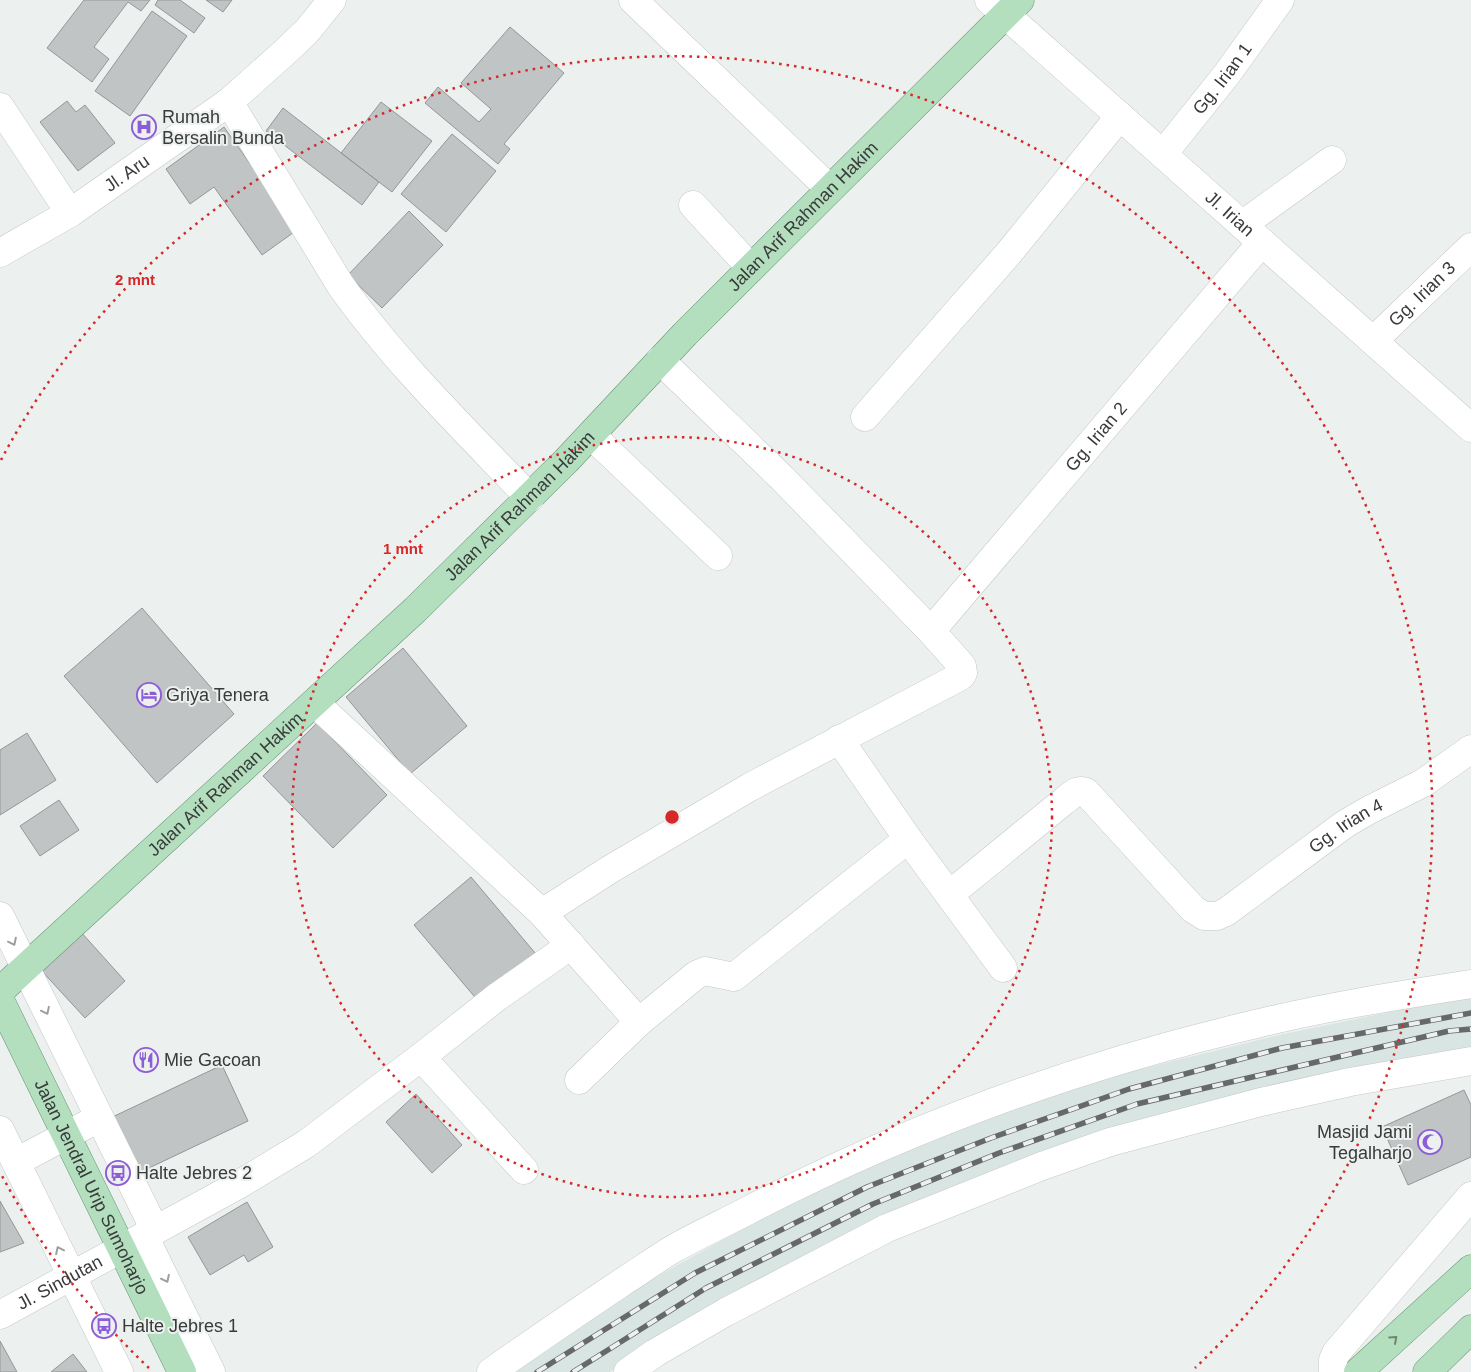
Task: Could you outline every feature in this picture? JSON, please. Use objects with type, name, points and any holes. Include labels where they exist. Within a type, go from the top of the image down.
[{"type":"main road","name":"Jalan Arif Rahman Hakim","points":[[0,991],[415,610],[530,498],[660,360],[830,189],[1005,5]]},
{"type":"main road","name":"Jalan Jendral Urip Sumoharjo","points":[[0,1000],[66,1135],[140,1238],[182,1372]]},
{"type":"main road","points":[[1358,1372],[1471,1269]]},
{"type":"main road","points":[[1427,1372],[1471,1329]]},
{"type":"street","name":"Jl. Aru","points":[[0,253],[70,212],[229,102],[307,31],[332,0]]},
{"type":"street","points":[[633,0],[830,189]]},
{"type":"street","name":"Gg. Irian 1","points":[[1163,154],[1227,74],[1280,0]]},
{"type":"street","name":"Jl. Irian","points":[[1005,5],[1120,116],[1471,428]]},
{"type":"street","points":[[229,102],[270,172],[341,286],[359,311],[408,371],[530,498]]},
{"type":"street","points":[[0,107],[70,212]]},
{"type":"street","points":[[865,417],[1008,254],[1120,116]]},
{"type":"street","name":"Gg. Irian 2","points":[[931,631],[1252,233],[1332,160]]},
{"type":"street","points":[[693,205],[751,268]]},
{"type":"street","name":"Gg. Irian 3","points":[[1373,341],[1471,247]]},
{"type":"street","points":[[542,913],[750,786],[952,681],[963,673],[963,668],[959,662],[931,631],[782,478],[660,360]]},
{"type":"street","points":[[591,435],[718,556]]},
{"type":"street","points":[[315,703],[542,913],[639,1022]]},
{"type":"street","points":[[839,740],[908,839],[1003,968]]},
{"type":"street","name":"Gg. Irian 4","points":[[949,895],[1064,801],[1082,790],[1086,792],[1193,909],[1204,916],[1217,916],[1226,912],[1346,824],[1368,810],[1423,783],[1471,749]]},
{"type":"street","points":[[579,1080],[639,1022],[702,971],[734,977],[908,839]]},
{"type":"street","points":[[0,916],[99,1118],[140,1238],[210,1372]]},
{"type":"street","name":"Jl. Sindutan","points":[[0,1315],[238,1185],[306,1144],[496,997],[571,945]]},
{"type":"street","points":[[491,1372],[570,1316],[673,1249],[794,1187],[894,1141],[1053,1082],[1162,1048],[1261,1022],[1373,999],[1471,984]]},
{"type":"street","points":[[421,1056],[524,1170]]},
{"type":"street","points":[[628,1372],[655,1353],[726,1312],[887,1228],[1042,1166],[1110,1142],[1261,1102],[1350,1082],[1471,1061]]},
{"type":"street","points":[[16,1162],[99,1118]]},
{"type":"street","points":[[0,1130],[119,1372]]},
{"type":"street","points":[[1333,1372],[1332,1360],[1336,1353],[1471,1196]]},
{"type":"shaded area","points":[[1471,998],[1471,1056],[1141,1125],[632,1357],[610,1372],[512,1372],[611,1302],[744,1228],[854,1173],[989,1117],[1125,1073],[1279,1035],[1438,1002]]},
{"type":"building","points":[[84,0],[150,0],[141,11],[128,2],[94,47],[109,59],[92,82],[47,48]]},
{"type":"building","points":[[158,0],[180,0],[205,18],[194,33],[155,5]]},
{"type":"building","points":[[206,0],[232,0],[223,12]]},
{"type":"building","points":[[152,11],[187,36],[130,116],[95,91]]},
{"type":"building","points":[[510,27],[564,73],[504,144],[510,149],[498,164],[425,103],[438,87],[479,122],[491,109],[461,83]]},
{"type":"building","points":[[67,101],[76,112],[85,105],[115,143],[78,171],[40,122]]},
{"type":"building","points":[[381,102],[432,141],[392,192],[341,153]]},
{"type":"building","points":[[283,108],[379,182],[362,205],[266,131]]},
{"type":"building","points":[[224,127],[297,230],[262,255],[214,187],[190,204],[166,169]]},
{"type":"building","points":[[452,134],[496,171],[446,232],[401,194]]},
{"type":"building","points":[[409,211],[443,245],[382,308],[348,275]]},
{"type":"building","name":"Griya Tenera","points":[[142,608],[234,714],[157,783],[64,676]]},
{"type":"building","points":[[403,648],[467,726],[410,774],[346,697]]},
{"type":"building","points":[[317,723],[387,795],[333,848],[263,776]]},
{"type":"building","points":[[27,733],[56,780],[0,815],[0,750]]},
{"type":"building","points":[[59,800],[79,830],[40,856],[20,826]]},
{"type":"building","points":[[471,877],[536,954],[479,1002],[414,925]]},
{"type":"building","points":[[80,931],[125,981],[85,1018],[39,968]]},
{"type":"building","points":[[222,1065],[248,1121],[130,1177],[104,1121]]},
{"type":"building","name":"Masjid Jami Tegalharjo","points":[[1464,1090],[1471,1105],[1471,1157],[1408,1185],[1382,1127]]},
{"type":"building","points":[[416,1094],[462,1145],[432,1173],[386,1122]]},
{"type":"building","points":[[0,1201],[24,1243],[0,1252]]},
{"type":"building","points":[[247,1202],[273,1247],[248,1262],[244,1255],[210,1275],[188,1237]]},
{"type":"building","points":[[0,1341],[17,1372],[0,1372]]},
{"type":"building","points":[[73,1354],[87,1372],[51,1372]]},
{"type":"railway","points":[[537,1372],[695,1273],[867,1187],[991,1138],[1129,1089],[1282,1048],[1471,1013]]},
{"type":"railway","points":[[573,1372],[706,1288],[873,1204],[999,1153],[1137,1104],[1449,1031],[1471,1029]]},
{"type":"place","name":"Rumah Bersalin Bunda","points":[[144,127]]},
{"type":"place","name":"Griya Tenera","points":[[149,695]]},
{"type":"place","name":"Mie Gacoan","points":[[146,1060]]},
{"type":"place","name":"Masjid Jami Tegalharjo","points":[[1430,1142]]},
{"type":"place","name":"Halte Jebres 2","points":[[118,1173]]},
{"type":"place","name":"Halte Jebres 1","points":[[104,1326]]}]
